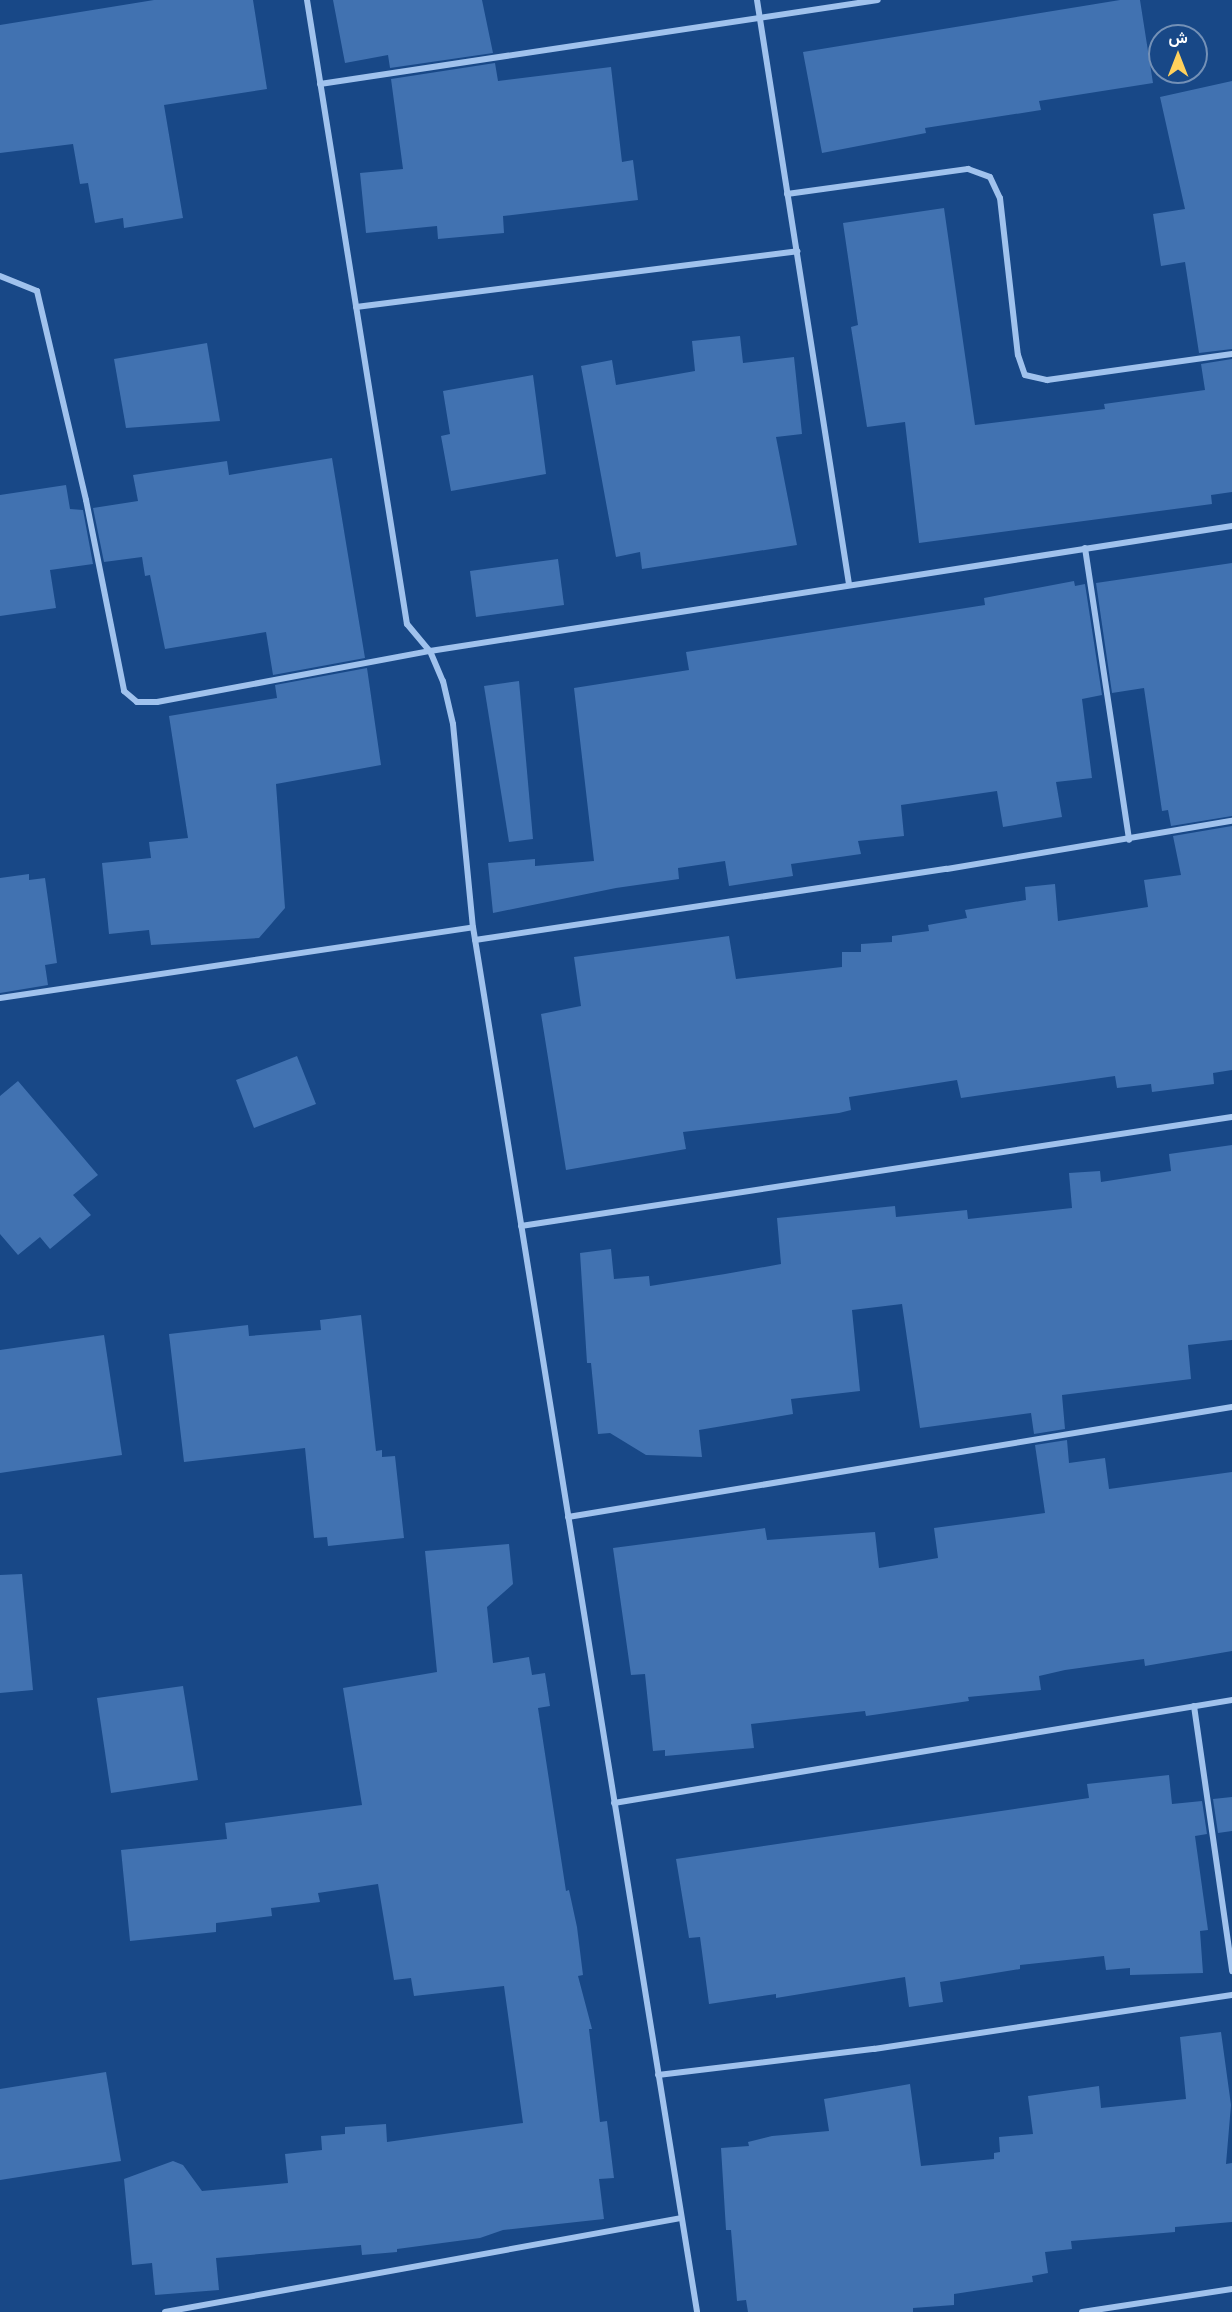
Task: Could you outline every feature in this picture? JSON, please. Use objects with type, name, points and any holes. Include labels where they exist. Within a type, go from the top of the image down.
[{"type":"street","points":[[307,0],[407,624],[430,651],[443,681],[453,723],[473,927],[697,2312]]},
{"type":"street","points":[[757,0],[849,584]]},
{"type":"street","points":[[320,84],[578,43],[760,21],[878,0]]},
{"type":"street","points":[[787,194],[968,169],[990,177],[1000,198],[1018,355],[1025,375],[1047,380],[1232,354]]},
{"type":"street","points":[[356,307],[796,251]]},
{"type":"street","points":[[0,276],[37,291],[86,500],[124,691],[137,702],[157,702],[430,651],[1232,526]]},
{"type":"street","points":[[1085,548],[1128,840]]},
{"type":"street","points":[[475,940],[1128,840],[1232,821]]},
{"type":"street","points":[[0,998],[473,927]]},
{"type":"street","points":[[521,1226],[1232,1117]]},
{"type":"street","points":[[568,1517],[1232,1407]]},
{"type":"street","points":[[614,1803],[1232,1700]]},
{"type":"street","points":[[1194,1706],[1232,1971]]},
{"type":"street","points":[[658,2075],[874,2049],[1232,1995]]},
{"type":"street","points":[[165,2312],[681,2218]]},
{"type":"street","points":[[1082,2312],[1232,2289]]},
{"type":"building","points":[[154,0],[253,0],[267,89],[164,105],[183,218],[124,228],[123,218],[95,223],[88,183],[80,184],[73,144],[0,153],[0,25]]},
{"type":"building","points":[[333,0],[482,0],[493,53],[390,68],[388,55],[345,63]]},
{"type":"building","points":[[1120,0],[1140,0],[1148,51],[1148,84],[1039,101],[1041,110],[925,128],[926,133],[822,153],[803,52]]},
{"type":"building","points":[[495,63],[498,81],[611,67],[622,162],[633,160],[638,200],[503,216],[504,233],[438,239],[437,226],[366,233],[360,173],[403,169],[391,79]]},
{"type":"building","points":[[1232,81],[1232,349],[1199,353],[1185,262],[1161,266],[1153,214],[1185,209],[1160,97]]},
{"type":"building","points":[[944,208],[975,425],[1105,409],[1104,404],[1205,390],[1201,364],[1232,359],[1232,492],[1211,495],[1212,504],[919,543],[905,422],[867,427],[851,327],[858,325],[843,223]]},
{"type":"building","points":[[740,336],[743,363],[794,357],[802,434],[776,437],[797,545],[642,569],[640,552],[616,557],[581,366],[612,360],[616,385],[695,371],[692,341]]},
{"type":"building","points":[[207,343],[220,421],[126,428],[114,359]]},
{"type":"building","points":[[533,375],[546,474],[451,491],[441,436],[450,434],[443,391]]},
{"type":"building","points":[[332,458],[365,658],[273,675],[266,632],[165,649],[150,575],[145,576],[142,557],[104,562],[93,508],[138,501],[133,475],[227,461],[229,475]]},
{"type":"building","points":[[66,485],[70,509],[83,510],[93,564],[50,570],[56,608],[0,616],[0,495]]},
{"type":"building","points":[[558,559],[564,605],[476,617],[470,571]]},
{"type":"building","points":[[1232,563],[1232,816],[1171,826],[1168,810],[1162,811],[1144,688],[1112,693],[1096,583]]},
{"type":"building","points":[[1074,581],[1075,586],[1085,584],[1102,695],[1082,699],[1092,778],[1056,782],[1062,817],[1003,827],[997,791],[901,805],[904,836],[858,841],[861,854],[791,864],[793,876],[729,886],[725,861],[678,868],[679,879],[616,888],[493,913],[488,863],[535,859],[535,866],[594,861],[574,688],[689,670],[686,652],[985,605],[984,598]]},
{"type":"building","points":[[367,668],[381,765],[276,784],[285,908],[259,938],[151,945],[149,930],[109,934],[102,863],[151,858],[149,842],[188,838],[169,716],[277,698],[275,685]]},
{"type":"building","points":[[519,681],[533,839],[509,842],[484,686]]},
{"type":"building","points":[[1232,826],[1232,1070],[1213,1073],[1214,1084],[1152,1092],[1151,1084],[1117,1088],[1115,1076],[961,1098],[957,1080],[849,1097],[851,1110],[839,1113],[683,1132],[686,1149],[566,1170],[541,1014],[581,1006],[574,957],[729,936],[736,979],[842,967],[842,952],[861,952],[861,944],[892,942],[892,936],[929,931],[928,925],[967,918],[965,910],[1026,900],[1025,887],[1055,884],[1058,921],[1148,907],[1144,880],[1181,875],[1173,836]]},
{"type":"building","points":[[29,874],[29,880],[45,878],[57,963],[45,965],[48,985],[0,993],[0,878]]},
{"type":"building","points":[[297,1056],[316,1104],[254,1128],[236,1080]]},
{"type":"building","points":[[18,1081],[98,1175],[73,1195],[91,1215],[50,1249],[40,1237],[18,1255],[0,1234],[0,1096]]},
{"type":"building","points":[[1232,1145],[1232,1340],[1188,1345],[1191,1379],[1062,1395],[1065,1429],[1034,1434],[1031,1413],[920,1428],[902,1304],[852,1310],[860,1391],[791,1399],[793,1414],[699,1430],[702,1457],[646,1455],[610,1433],[598,1434],[591,1363],[587,1363],[580,1253],[611,1249],[614,1279],[649,1276],[650,1286],[725,1274],[781,1264],[777,1218],[895,1206],[896,1217],[967,1210],[968,1219],[1072,1208],[1069,1173],[1100,1171],[1101,1182],[1171,1171],[1169,1154]]},
{"type":"building","points":[[361,1315],[376,1451],[382,1450],[382,1457],[395,1456],[404,1538],[328,1546],[327,1537],[314,1538],[305,1448],[184,1462],[169,1334],[248,1325],[249,1336],[321,1330],[320,1320]]},
{"type":"building","points":[[104,1335],[122,1455],[0,1473],[0,1350]]},
{"type":"building","points":[[1067,1440],[1069,1463],[1105,1458],[1109,1489],[1232,1472],[1232,1651],[1145,1666],[1144,1659],[1065,1670],[1039,1676],[1041,1690],[968,1697],[969,1701],[866,1716],[865,1711],[751,1724],[754,1748],[665,1756],[665,1750],[653,1751],[645,1674],[631,1675],[613,1548],[765,1528],[767,1540],[875,1532],[879,1568],[938,1558],[934,1528],[1045,1513],[1035,1445]]},
{"type":"building","points":[[509,1544],[513,1584],[487,1607],[493,1663],[529,1657],[532,1675],[545,1673],[550,1706],[538,1708],[566,1891],[569,1890],[577,1927],[583,1975],[578,1976],[592,2029],[589,2029],[600,2122],[607,2121],[614,2178],[599,2179],[604,2219],[503,2230],[480,2238],[397,2249],[397,2252],[362,2255],[361,2245],[216,2258],[219,2290],[155,2295],[152,2263],[132,2265],[124,2179],[173,2161],[183,2165],[202,2191],[288,2183],[285,2154],[322,2150],[321,2136],[345,2134],[345,2127],[386,2124],[387,2142],[523,2123],[504,1986],[414,1996],[411,1978],[394,1980],[378,1884],[318,1893],[320,1902],[271,1908],[272,1916],[216,1923],[216,1932],[130,1941],[121,1850],[227,1839],[225,1823],[362,1805],[343,1688],[437,1672],[425,1551]]},
{"type":"building","points":[[22,1574],[33,1690],[0,1693],[0,1575]]},
{"type":"building","points":[[183,1686],[198,1780],[111,1793],[97,1698]]},
{"type":"building","points":[[1169,1775],[1172,1804],[1202,1801],[1207,1834],[1195,1836],[1208,1930],[1200,1931],[1203,1973],[1130,1975],[1130,1968],[1106,1970],[1104,1956],[1020,1965],[1020,1969],[940,1982],[943,2002],[909,2007],[905,1977],[776,1998],[776,1994],[709,2004],[700,1937],[689,1938],[676,1859],[1089,1798],[1087,1784]]},
{"type":"building","points":[[1232,1797],[1232,1831],[1218,1833],[1213,1799]]},
{"type":"building","points":[[1221,2032],[1231,2105],[1226,2164],[1232,2163],[1232,2222],[1175,2227],[1175,2232],[1071,2241],[1072,2249],[1045,2252],[1048,2273],[1032,2276],[1033,2282],[954,2294],[954,2305],[913,2308],[913,2312],[748,2312],[746,2300],[737,2301],[731,2230],[726,2230],[721,2148],[749,2146],[748,2142],[772,2136],[829,2131],[824,2099],[910,2084],[921,2166],[994,2159],[994,2153],[1000,2152],[999,2137],[1033,2134],[1028,2096],[1099,2086],[1101,2108],[1186,2099],[1180,2037]]},
{"type":"building","points":[[106,2072],[121,2161],[0,2180],[0,2089]]}]
